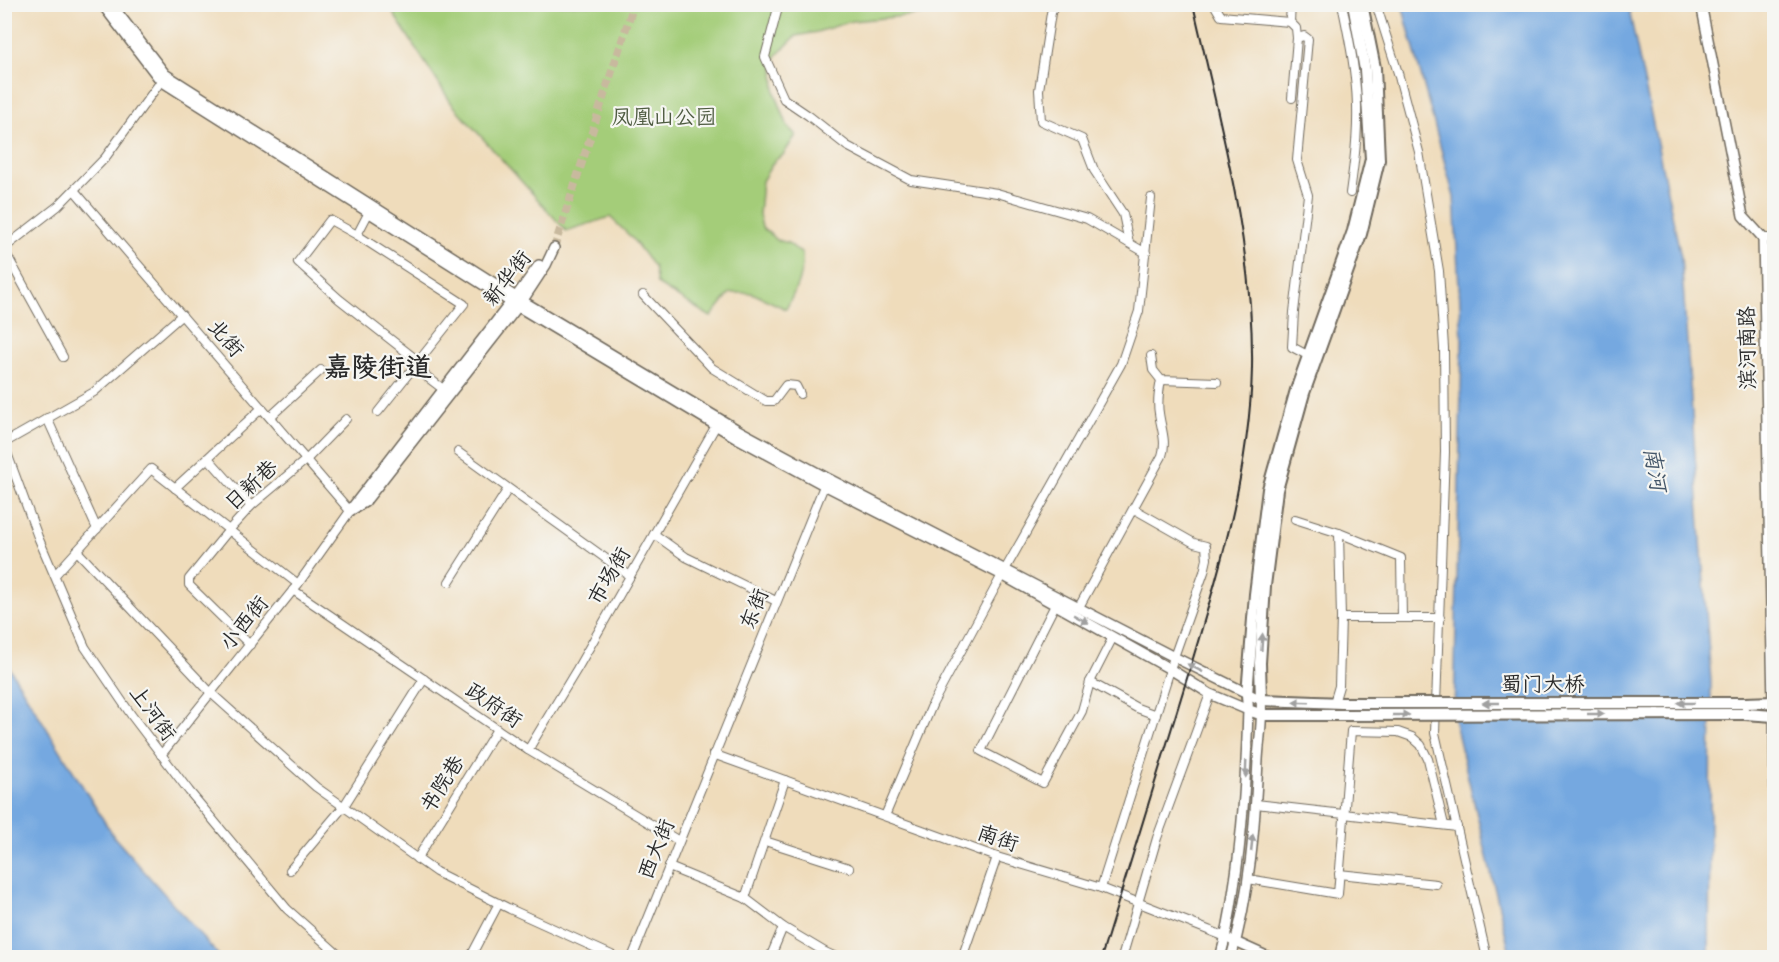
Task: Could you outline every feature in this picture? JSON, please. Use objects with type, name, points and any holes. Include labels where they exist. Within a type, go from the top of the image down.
[{"type":"highway","points":[[1261,700],[1260,663],[1265,586],[1276,490],[1313,358],[1353,231],[1371,159],[1365,70],[1353,4]]},
{"type":"highway","points":[[1248,710],[1247,694],[1255,594],[1268,489],[1296,390],[1313,358],[1361,234],[1379,160],[1375,68],[1362,4]]},
{"type":"highway","name":"蜀门大桥","points":[[1261,700],[1745,709]]},
{"type":"highway","points":[[1745,709],[1774,702]]},
{"type":"highway","points":[[1745,709],[1774,716]]},
{"type":"highway","name":"蜀门大桥","points":[[1248,710],[1263,715],[1342,715],[1745,709]]},
{"type":"main road","points":[[102,4],[163,78],[369,212],[718,422],[826,482],[1261,700],[1263,715],[1248,879],[1231,957]]},
{"type":"main road","points":[[111,4],[163,78],[517,301]]},
{"type":"main road","points":[[1701,4],[1743,216],[1763,238]]},
{"type":"main road","name":"滨河南路","points":[[1763,238],[1772,469],[1774,702]]},
{"type":"main road","name":"新华街","points":[[350,511],[365,502],[517,301],[542,261],[554,248],[546,265],[517,301],[443,389],[350,511]]},
{"type":"main road","points":[[1003,572],[1055,605],[1210,694],[1248,710],[1245,803],[1236,876],[1226,937],[1220,957]]},
{"type":"main road","name":"南街","points":[[1226,937],[1271,957]]},
{"type":"street","points":[[779,4],[765,57],[784,99],[847,146],[911,180],[997,193],[1087,219],[1146,253]]},
{"type":"street","points":[[1054,4],[1039,90],[1041,121],[1082,139],[1094,170],[1123,214],[1129,243]]},
{"type":"street","points":[[1214,4],[1221,16],[1290,22],[1296,28],[1298,38],[1292,98]]},
{"type":"street","points":[[1290,22],[1291,4]]},
{"type":"street","points":[[1342,4],[1352,50],[1357,104],[1356,146],[1350,193]]},
{"type":"street","points":[[1376,4],[1398,73],[1419,152],[1439,272],[1444,348],[1445,452],[1435,733],[1487,957]]},
{"type":"street","points":[[1298,38],[1304,36],[1308,39],[1298,160],[1308,195],[1292,347],[1313,358]]},
{"type":"street","points":[[63,357],[4,249],[58,206],[105,158],[163,78]]},
{"type":"street","name":"北街","points":[[74,190],[350,511]]},
{"type":"street","points":[[885,816],[933,702],[1003,572],[1121,364],[1139,311],[1152,198]]},
{"type":"street","points":[[357,235],[369,212]]},
{"type":"street","points":[[378,412],[416,364],[464,304],[330,220],[298,262],[416,364],[443,389]]},
{"type":"street","points":[[1763,238],[1774,238]]},
{"type":"street","points":[[643,296],[712,368],[766,401],[774,401],[786,385],[796,386],[800,394]]},
{"type":"street","points":[[4,444],[94,393],[182,315]]},
{"type":"street","points":[[1151,356],[1153,370],[1161,380],[1216,382]]},
{"type":"street","points":[[270,417],[321,370]]},
{"type":"street","points":[[1079,608],[1164,450],[1164,438],[1158,411],[1161,380]]},
{"type":"street","points":[[176,488],[262,408]]},
{"type":"street","points":[[47,418],[97,529],[55,575]]},
{"type":"street","name":"日新巷","points":[[250,645],[189,585],[189,579],[251,506],[307,459],[346,418]]},
{"type":"street","name":"市场街","points":[[528,750],[718,422]]},
{"type":"street","name":"上河街","points":[[4,444],[38,537],[84,647],[189,792],[287,909],[342,957]]},
{"type":"street","points":[[458,452],[630,576]]},
{"type":"street","points":[[208,458],[251,506]]},
{"type":"street","name":"政府街","points":[[97,529],[151,469],[229,530],[296,587],[424,679],[528,750],[679,841]]},
{"type":"street","name":"东街","points":[[713,754],[826,482]]},
{"type":"street","points":[[449,582],[508,489]]},
{"type":"street","points":[[1101,888],[1207,560],[1206,546],[1194,543],[1134,509]]},
{"type":"street","name":"小西街","points":[[161,755],[296,587],[350,511]]},
{"type":"street","points":[[1294,519],[1340,533],[1401,558],[1402,618]]},
{"type":"street","points":[[1338,703],[1341,618],[1340,533]]},
{"type":"street","points":[[654,534],[686,557],[776,602]]},
{"type":"street","points":[[77,551],[211,693],[316,787],[436,872],[618,957]]},
{"type":"street","points":[[1055,605],[981,751],[1043,783],[1082,711],[1090,682],[1113,638]]},
{"type":"street","points":[[1341,618],[1440,618]]},
{"type":"street","points":[[290,870],[344,806],[424,679]]},
{"type":"street","points":[[1090,682],[1156,716]]},
{"type":"street","points":[[1122,957],[1157,838],[1210,694]]},
{"type":"street","points":[[1774,716],[1774,809]]},
{"type":"street","name":"书院巷","points":[[417,859],[497,729]]},
{"type":"street","points":[[1248,879],[1338,894],[1351,731],[1398,732],[1413,737],[1421,744],[1426,754],[1444,825]]},
{"type":"street","name":"南街","points":[[713,754],[997,857],[1101,888],[1226,937]]},
{"type":"street","name":"西大街","points":[[632,957],[713,754]]},
{"type":"street","points":[[745,898],[785,780]]},
{"type":"street","points":[[1256,804],[1457,827]]},
{"type":"street","points":[[765,841],[849,868]]},
{"type":"street","points":[[962,957],[997,857]]},
{"type":"street","points":[[669,867],[745,898],[783,927],[837,957]]},
{"type":"street","points":[[1339,874],[1436,884]]},
{"type":"street","points":[[470,957],[499,903]]},
{"type":"street","points":[[770,957],[783,927]]},
{"type":"green space","name":"凤凰山公园","points":[[389,5],[938,5],[937,11],[926,14],[852,21],[796,36],[776,56],[775,92],[788,127],[796,135],[783,155],[774,161],[762,181],[759,215],[762,227],[777,240],[788,243],[802,254],[800,275],[786,309],[752,293],[730,293],[711,317],[657,284],[654,267],[631,237],[610,217],[566,231],[452,104]]},
{"type":"water","name":"南河","points":[[1402,5],[1628,5],[1681,257],[1711,682],[1709,957],[1511,957],[1454,719],[1462,340],[1454,197]]},
{"type":"water","points":[[5,661],[114,837],[220,957],[5,957]]},
{"type":"tunnel","points":[[554,248],[634,4]]},
{"type":"railway","points":[[1101,958],[1221,562],[1239,485],[1250,407],[1251,322],[1241,230],[1224,139],[1193,4]]},
{"type":"district","name":"嘉陵街道","points":[[378,367]]}]
